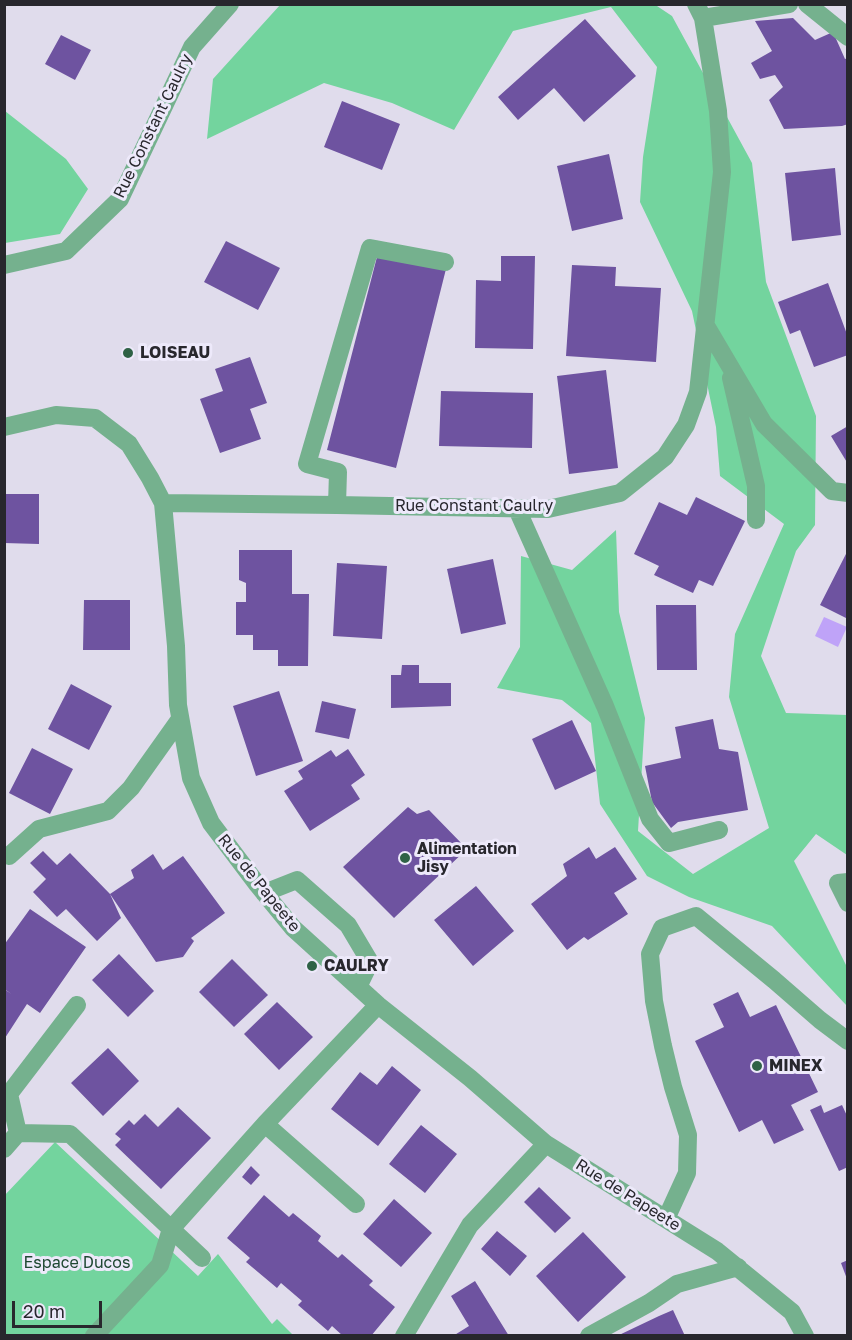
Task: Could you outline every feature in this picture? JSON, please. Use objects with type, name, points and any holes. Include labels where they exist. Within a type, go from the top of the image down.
[{"type":"street","name":"Rue Constant Caulry","points":[[4,265],[66,251],[120,199],[192,47],[230,4]]},
{"type":"street","points":[[699,11],[789,4]]},
{"type":"street","points":[[807,4],[848,37]]},
{"type":"street","name":"Rue Constant Caulry","points":[[163,503],[549,509],[620,493],[665,457],[686,425],[698,392],[722,172],[718,111],[699,11]]},
{"type":"street","points":[[337,504],[338,472],[307,464],[370,248],[445,262]]},
{"type":"street","points":[[705,324],[764,424],[832,491],[848,493]]},
{"type":"street","points":[[727,361],[756,486],[756,520]]},
{"type":"street","name":"Rue de Papeete","points":[[4,427],[56,415],[95,418],[129,444],[150,478],[163,503],[176,646],[178,705],[191,778],[211,823],[293,928],[378,1005],[470,1078],[546,1144],[717,1251],[792,1312],[805,1335]]},
{"type":"street","points":[[518,509],[606,706],[650,819],[669,843],[719,830]]},
{"type":"street","points":[[9,856],[39,829],[108,811],[131,788],[180,719]]},
{"type":"street","points":[[264,893],[297,880],[348,925],[370,962],[358,987]]},
{"type":"street","points":[[848,882],[838,884],[848,903]]},
{"type":"street","points":[[666,1219],[687,1173],[688,1135],[673,1087],[654,1001],[650,954],[662,928],[696,916],[848,1041]]},
{"type":"street","points":[[18,1133],[9,1094],[77,1005]]},
{"type":"street","points":[[94,1335],[160,1264],[171,1230],[266,1124],[378,1005]]},
{"type":"street","points":[[266,1124],[356,1204]]},
{"type":"street","points":[[4,1149],[18,1133],[70,1134],[202,1258]]},
{"type":"street","points":[[404,1335],[470,1225],[546,1144]]},
{"type":"street","points":[[590,1335],[649,1303],[677,1284],[738,1267]]},
{"type":"green space","points":[[654,4],[672,16],[752,163],[766,282],[816,416],[815,525],[796,551],[761,656],[786,713],[847,715],[847,855],[816,834],[794,861],[847,967],[847,1006],[772,926],[689,897],[647,876],[600,804],[591,723],[562,700],[497,688],[520,647],[521,556],[572,570],[616,530],[619,612],[645,718],[638,831],[693,874],[769,828],[729,697],[735,634],[784,524],[720,476],[716,427],[692,311],[640,202],[643,157],[657,67],[611,7],[513,31],[454,130],[392,103],[324,83],[207,139],[213,79],[280,5]]},
{"type":"green space","points":[[5,111],[66,159],[88,189],[60,234],[5,243]]},
{"type":"green space","name":"Espace Ducos","points":[[55,1142],[198,1276],[218,1254],[272,1324],[277,1319],[293,1335],[5,1335],[4,1196]]},
{"type":"shaded area","points":[[824,617],[847,627],[838,647],[815,636]]},
{"type":"building","points":[[793,18],[815,40],[833,32],[845,59],[848,58],[848,124],[784,129],[769,100],[783,87],[775,75],[760,79],[751,63],[772,51],[755,21]]},
{"type":"building","points":[[585,19],[636,76],[584,122],[554,88],[518,120],[498,97]]},
{"type":"building","points":[[61,35],[91,50],[75,80],[45,64]]},
{"type":"building","points":[[342,101],[400,124],[382,170],[324,147]]},
{"type":"building","points":[[609,154],[623,219],[572,231],[557,166]]},
{"type":"building","points":[[835,168],[841,235],[792,241],[785,173]]},
{"type":"building","points":[[226,241],[280,268],[258,310],[204,282]]},
{"type":"building","points":[[378,253],[446,269],[396,468],[327,450]]},
{"type":"building","points":[[501,256],[535,256],[533,349],[475,348],[476,280],[501,281]]},
{"type":"building","points":[[572,265],[616,267],[615,286],[661,288],[656,362],[566,356]]},
{"type":"building","points":[[828,283],[848,337],[848,355],[814,367],[800,330],[790,334],[778,302]]},
{"type":"building","points":[[250,357],[267,403],[250,409],[261,439],[220,453],[200,399],[223,391],[215,369]]},
{"type":"building","points":[[606,370],[618,468],[569,474],[557,376]]},
{"type":"building","points":[[441,391],[533,393],[532,448],[439,446]]},
{"type":"building","points":[[848,426],[848,464],[831,436]]},
{"type":"building","points":[[4,494],[39,494],[39,544],[4,543]]},
{"type":"building","points":[[696,497],[745,521],[713,586],[699,580],[693,593],[654,575],[659,566],[634,554],[659,502],[687,515]]},
{"type":"building","points":[[239,550],[292,550],[292,594],[309,594],[308,666],[278,666],[278,650],[253,650],[253,635],[236,635],[236,602],[246,602],[246,583],[239,580]]},
{"type":"building","points":[[848,550],[848,619],[820,605]]},
{"type":"building","points":[[493,559],[506,624],[461,634],[447,569]]},
{"type":"building","points":[[337,563],[387,566],[382,639],[333,636]]},
{"type":"building","points":[[84,600],[130,600],[130,650],[83,650]]},
{"type":"building","points":[[656,605],[696,605],[697,670],[657,670]]},
{"type":"building","points":[[402,665],[419,665],[419,683],[451,683],[451,706],[391,708],[391,675],[401,675]]},
{"type":"building","points":[[71,684],[112,706],[89,750],[48,729]]},
{"type":"building","points":[[279,691],[303,761],[256,776],[233,706]]},
{"type":"building","points":[[322,701],[356,709],[349,739],[315,732]]},
{"type":"building","points":[[713,719],[719,749],[738,752],[748,810],[678,822],[671,828],[652,802],[645,766],[681,758],[675,727]]},
{"type":"building","points":[[572,720],[596,771],[555,790],[532,739]]},
{"type":"building","points":[[32,748],[73,769],[50,814],[9,793]]},
{"type":"building","points":[[348,749],[365,775],[351,785],[360,799],[310,831],[284,791],[303,779],[298,771],[331,750],[336,757]]},
{"type":"building","name":"Alimentation Jisy","points":[[408,807],[417,814],[429,810],[467,849],[394,918],[343,867]]},
{"type":"building","points":[[589,847],[596,859],[615,847],[637,879],[614,893],[628,914],[588,940],[584,937],[567,950],[531,904],[567,876],[563,864]]},
{"type":"building","points":[[43,851],[57,865],[70,853],[110,894],[121,918],[97,941],[66,909],[57,917],[33,892],[46,879],[30,863]]},
{"type":"building","points":[[153,854],[163,870],[183,856],[225,913],[191,938],[194,941],[183,957],[156,962],[110,894],[134,878],[131,870]]},
{"type":"building","points":[[476,886],[514,931],[473,966],[434,920]]},
{"type":"building","points":[[30,909],[86,947],[40,1013],[27,1004],[5,1038],[5,990],[12,994],[4,989],[4,945]]},
{"type":"building","points":[[119,954],[154,991],[128,1017],[92,980]]},
{"type":"building","points":[[232,959],[268,995],[234,1027],[199,992]]},
{"type":"building","name":"MINEX","points":[[738,992],[750,1017],[776,1005],[818,1092],[791,1105],[804,1130],[774,1144],[762,1120],[739,1132],[695,1041],[724,1027],[713,1004]]},
{"type":"building","points":[[277,1002],[313,1037],[279,1070],[244,1034]]},
{"type":"building","points":[[108,1048],[139,1081],[103,1116],[71,1083]]},
{"type":"building","points":[[392,1066],[421,1090],[378,1146],[331,1109],[360,1072],[377,1085]]},
{"type":"building","points":[[821,1105],[824,1113],[842,1105],[848,1118],[848,1167],[839,1171],[810,1110]]},
{"type":"building","points":[[178,1107],[211,1138],[161,1189],[115,1145],[121,1139],[115,1134],[129,1120],[134,1125],[145,1114],[158,1127]]},
{"type":"building","points":[[421,1125],[457,1154],[425,1193],[389,1164]]},
{"type":"building","points":[[251,1166],[260,1175],[251,1185],[242,1177]]},
{"type":"building","points":[[539,1187],[571,1218],[555,1233],[524,1202]]},
{"type":"building","points":[[264,1195],[289,1217],[293,1213],[321,1236],[318,1241],[338,1258],[342,1254],[373,1281],[369,1285],[395,1307],[371,1336],[343,1336],[332,1326],[328,1331],[298,1305],[302,1301],[281,1283],[277,1288],[246,1262],[250,1258],[227,1238]]},
{"type":"building","points":[[394,1199],[432,1233],[401,1267],[363,1234]]},
{"type":"building","points":[[497,1231],[527,1256],[510,1276],[481,1249]]},
{"type":"building","points":[[583,1232],[626,1277],[578,1322],[536,1276]]},
{"type":"building","points":[[848,1260],[848,1279],[847,1279],[841,1263]]},
{"type":"building","points":[[475,1281],[509,1336],[453,1336],[469,1326],[451,1296]]},
{"type":"building","points":[[673,1310],[685,1336],[617,1336],[659,1316]]},
{"type":"place","name":"LOISEAU","points":[[128,353]]},
{"type":"place","name":"Alimentation Jisy","points":[[405,858]]},
{"type":"place","name":"CAULRY","points":[[312,966]]},
{"type":"place","name":"MINEX","points":[[757,1066]]}]
